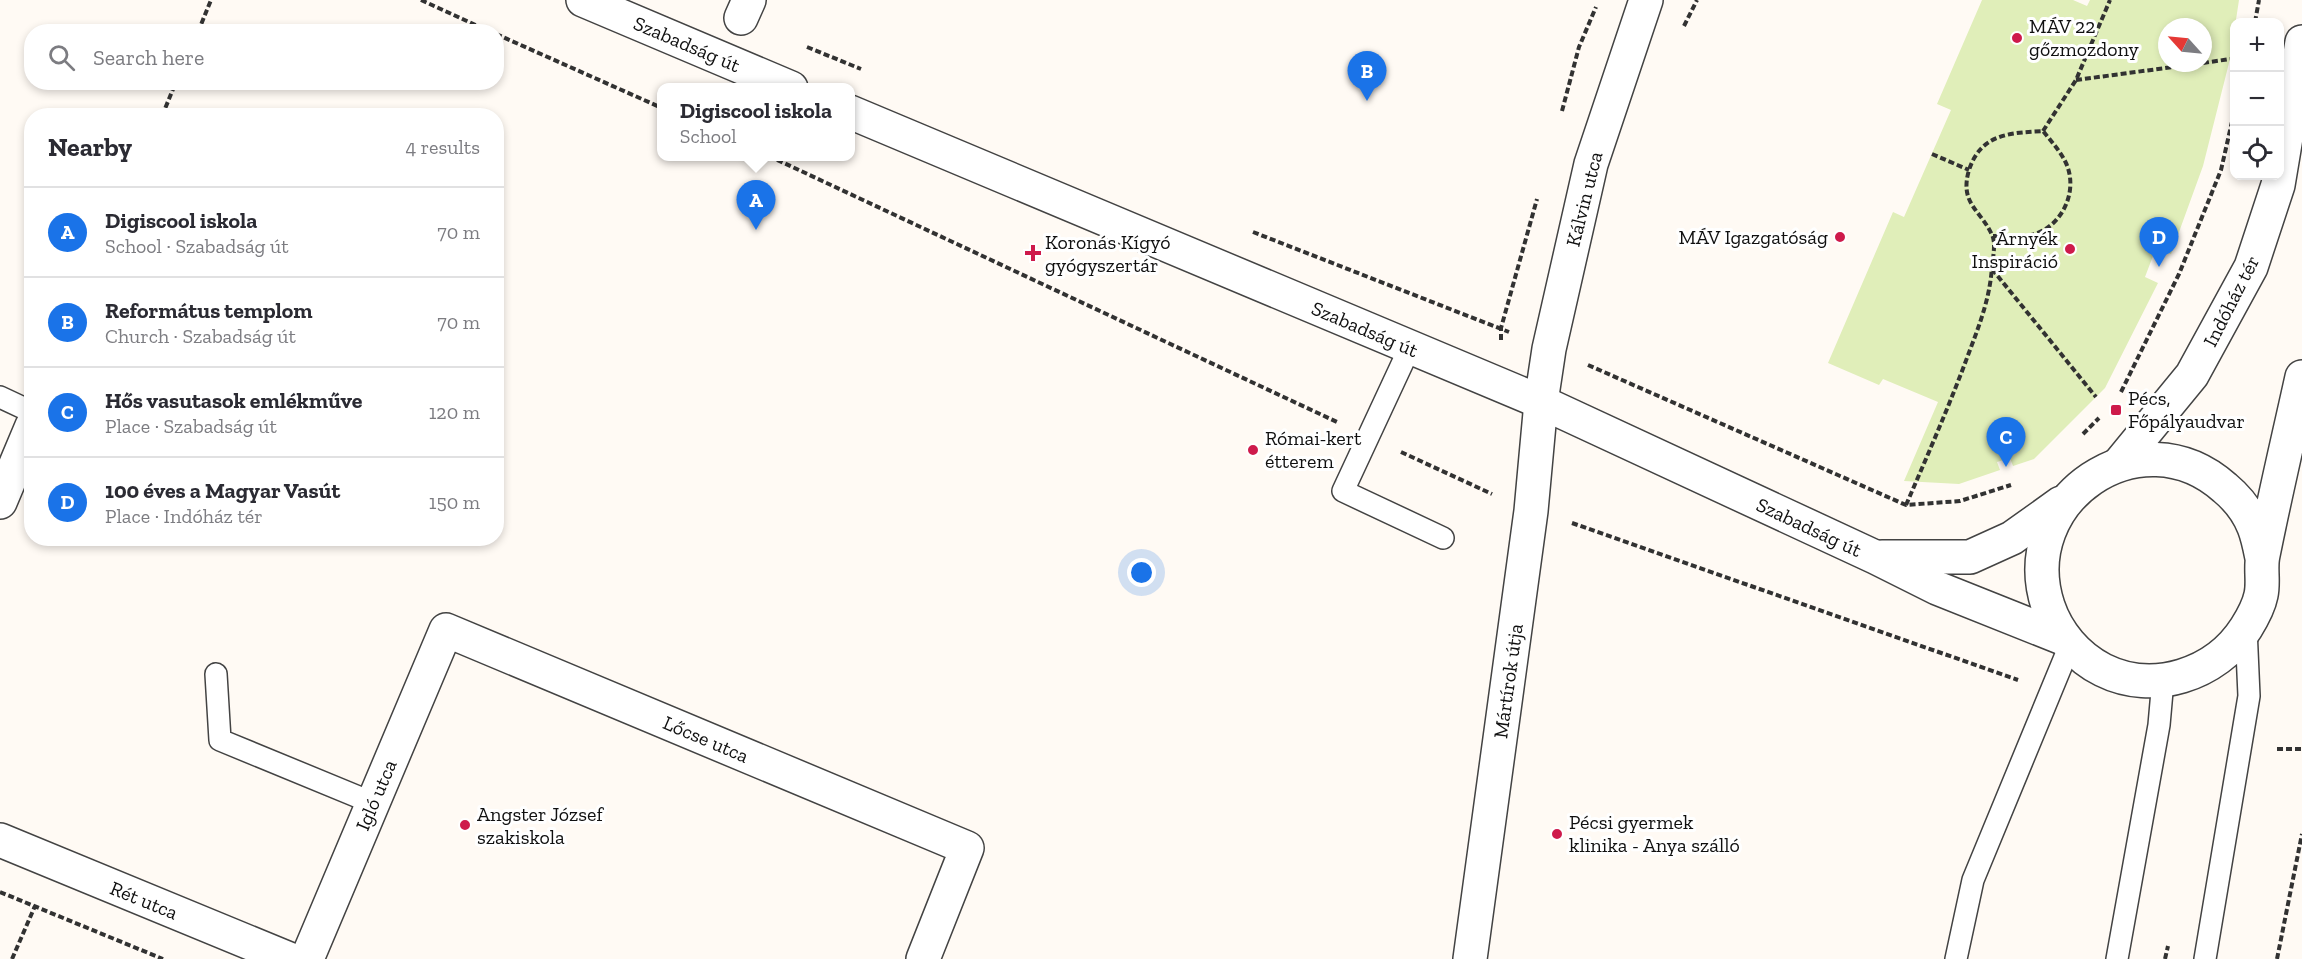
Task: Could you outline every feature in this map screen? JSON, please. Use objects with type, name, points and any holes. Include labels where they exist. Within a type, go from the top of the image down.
[{"type":"street","name":"Szabadság út","points":[[583,0],[781,83]]},
{"type":"street","name":"Kálvin utca","points":[[1541,402],[1549,349],[1591,164],[1646,0]]},
{"type":"street","name":"Indóház tér","points":[[2119,464],[2192,375],[2251,267],[2278,185],[2302,42]]},
{"type":"street","name":"Szabadság út","points":[[855,114],[1541,402],[1937,588],[2068,642]]},
{"type":"street","name":"Indóház tér","points":[[2262,558],[2254,526],[2237,499],[2213,477],[2183,464],[2151,459],[2119,464],[2092,477],[2070,496],[2055,517],[2046,541],[2041,567],[2043,593],[2051,617],[2068,642],[2085,659],[2103,670],[2122,677],[2143,681],[2163,680],[2196,672],[2225,654],[2246,628],[2261,596],[2262,558],[2302,377]]},
{"type":"street","name":"Mártírok útja","points":[[1470,959],[1531,511],[1541,402]]},
{"type":"street","points":[[0,502],[24,445]]},
{"type":"street","name":"Szabadság út","points":[[1875,557],[1970,557],[2012,538],[2070,496]]},
{"type":"street","name":"Igló utca","points":[[307,959],[446,630]]},
{"type":"street","name":"Lőcse utca","points":[[446,630],[967,848],[922,959]]},
{"type":"street","name":"Rét utca","points":[[1,843],[289,959]]},
{"type":"lane","points":[[1410,348],[1343,491],[1443,538]]},
{"type":"lane","points":[[0,397],[24,408]]},
{"type":"lane","points":[[2205,959],[2249,696],[2246,628]]},
{"type":"lane","points":[[1956,959],[1972,880],[2068,642]]},
{"type":"lane","points":[[216,674],[220,740],[373,803]]},
{"type":"lane","points":[[2118,959],[2159,725],[2163,680]]},
{"type":"path","points":[[201,24],[211,0]]},
{"type":"path","points":[[421,0],[474,24]]},
{"type":"path","points":[[2043,131],[2076,80],[2110,0]]},
{"type":"path","points":[[2255,18],[2259,0]]},
{"type":"path","points":[[504,38],[657,106]]},
{"type":"path","points":[[804,45],[871,73]]},
{"type":"path","points":[[2212,62],[2230,59]]},
{"type":"path","points":[[2076,80],[2158,69]]},
{"type":"path","points":[[165,108],[173,90]]},
{"type":"path","points":[[2118,400],[2179,274],[2221,170],[2232,126]]},
{"type":"path","points":[[1906,505],[1951,399],[1985,310],[1992,269],[1993,236],[1971,206],[1967,188],[1969,170],[1976,154],[1989,141],[2006,134],[2043,131]]},
{"type":"path","points":[[1993,236],[2032,234],[2049,227],[2061,214],[2069,198],[2071,180],[2066,162],[2043,131]]},
{"type":"path","points":[[1932,154],[1969,170]]},
{"type":"path","points":[[780,161],[1531,511],[1594,529],[2049,691]]},
{"type":"path","points":[[1246,230],[1501,328],[1906,505],[1960,501],[2020,483]]},
{"type":"path","points":[[1992,269],[2096,397]]},
{"type":"path","points":[[2079,438],[2102,415]]},
{"type":"path","points":[[2277,959],[2302,834]]},
{"type":"path","points":[[0,892],[163,959]]},
{"type":"path","points":[[12,959],[34,906]]},
{"type":"path","points":[[2165,959],[2170,936]]},
{"type":"green space","points":[[1982,0],[2073,0],[2087,6],[2090,0],[2239,0],[2236,18],[2230,18],[2230,59],[2203,166],[2171,254],[2156,248],[2145,277],[2158,283],[2105,388],[2034,459],[2013,466],[2010,458],[1997,462],[2000,470],[1959,484],[1904,481],[1938,402],[1883,379],[1879,385],[1828,363],[1893,212],[1904,217],[1951,110],[1937,104]]},
{"type":"place","name":"MÁV 22 gőzmozdony","points":[[2017,38]]},
{"type":"place","name":"Református templom","points":[[1367,101]]},
{"type":"place","name":"Digiscool iskola","points":[[756,230]]},
{"type":"place","name":"MÁV Igazgatóság","points":[[1840,237]]},
{"type":"place","name":"Árnyék Inspiráció","points":[[2070,249]]},
{"type":"place","name":"Koronás Kígyó gyógyszertár","points":[[1033,253]]},
{"type":"place","name":"100 éves a Magyar Vasút","points":[[2159,267]]},
{"type":"place","name":"Pécs, Főpályaudvar","points":[[2116,410]]},
{"type":"place","name":"Római-kert étterem","points":[[1253,450]]},
{"type":"place","name":"Hős vasutasok emlékműve","points":[[2006,467]]},
{"type":"place","name":"Angster József szakiskola","points":[[465,825]]},
{"type":"place","name":"Pécsi gyermek klinika - Anya szálló","points":[[1557,834]]}]
